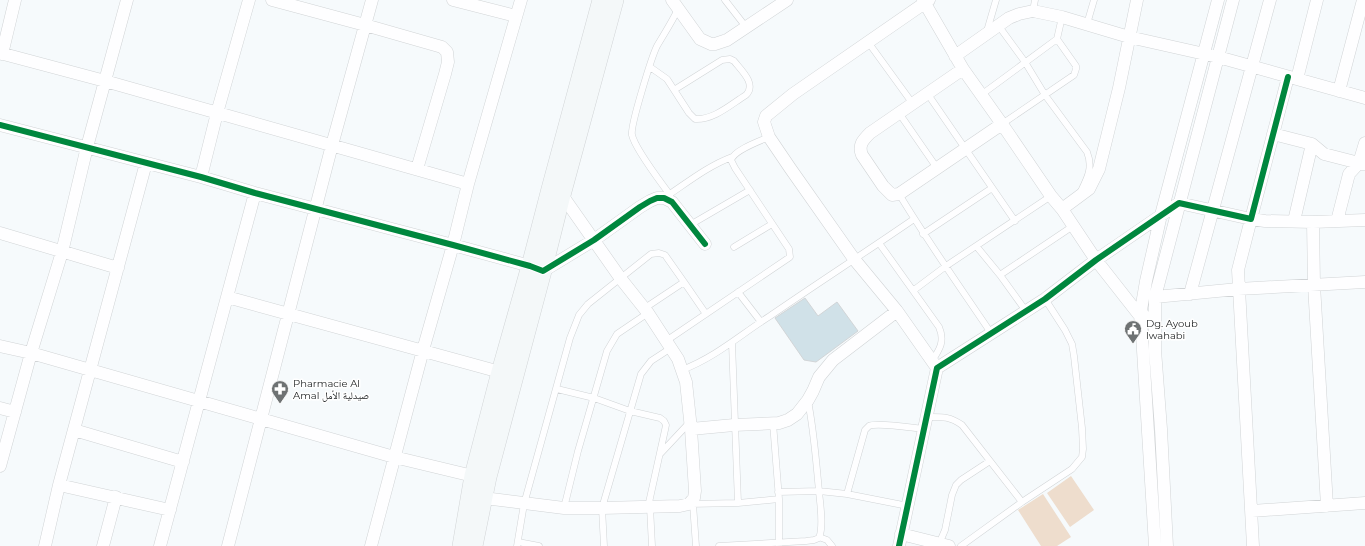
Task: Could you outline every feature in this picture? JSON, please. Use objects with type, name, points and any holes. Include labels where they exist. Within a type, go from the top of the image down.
[{"type":"main road","points":[[461,546],[476,497],[537,269],[601,0]]},
{"type":"main road","points":[[556,192],[615,0]]},
{"type":"main road","points":[[481,477],[500,372],[537,269]]},
{"type":"main road","points":[[474,546],[476,497]]},
{"type":"street","points":[[15,0],[1,54],[105,81],[468,184]]},
{"type":"street","points":[[0,462],[62,252],[87,147],[127,0]]},
{"type":"street","points":[[202,177],[217,113],[249,0]]},
{"type":"street","points":[[272,0],[365,24],[442,47],[447,52],[448,62],[445,74],[417,169]]},
{"type":"street","points":[[228,546],[332,145],[372,0]]},
{"type":"street","points":[[453,0],[516,16]]},
{"type":"street","points":[[371,546],[423,350],[453,245],[468,184],[521,0]]},
{"type":"street","points":[[1062,209],[1089,188],[1099,169],[1117,95],[1137,0]]},
{"type":"street","points":[[1155,546],[1140,316],[1161,215],[1218,0]]},
{"type":"street","points":[[1167,546],[1154,316],[1155,297],[1233,0]]},
{"type":"street","points":[[1190,294],[1270,0]]},
{"type":"street","points":[[1254,546],[1238,270],[1273,134],[1293,78],[1317,0]]},
{"type":"street","points":[[1339,91],[1363,0]]},
{"type":"street","points":[[944,545],[900,540],[925,423],[934,365],[896,311],[854,259],[776,148],[769,137],[764,122],[766,116],[793,94],[926,1],[963,69],[1051,196],[1062,209],[1096,260],[1140,316]]},
{"type":"street","points":[[675,4],[700,39],[711,44],[715,44],[728,40],[779,2]]},
{"type":"street","points":[[955,56],[998,25],[1034,6],[1062,18],[1129,37],[1204,53],[1365,98]]},
{"type":"street","points":[[963,69],[870,133],[861,142],[860,146],[862,155],[885,190],[892,194],[899,194],[1002,124]]},
{"type":"street","points":[[0,124],[202,177],[255,193],[316,208],[537,269],[594,240],[640,207],[657,198],[667,196],[705,244]]},
{"type":"street","points":[[1273,134],[1312,144],[1324,154],[1362,163]]},
{"type":"street","points":[[1337,221],[1349,174],[1362,163],[1365,143]]},
{"type":"street","points":[[1294,222],[1312,144]]},
{"type":"street","points":[[46,546],[74,430],[146,163]]},
{"type":"street","points":[[476,497],[564,508],[680,506],[691,504],[694,498],[695,491],[689,399],[678,359],[646,310],[556,192]]},
{"type":"street","points":[[160,546],[255,193]]},
{"type":"street","points":[[934,365],[991,333],[1026,311],[1096,260],[1179,203],[1265,221],[1313,222],[1365,220]]},
{"type":"street","points":[[1313,222],[1314,285],[1327,506]]},
{"type":"street","points":[[0,233],[118,268]]},
{"type":"street","points":[[1155,297],[1238,289],[1365,282]]},
{"type":"street","points":[[227,297],[500,372]]},
{"type":"street","points":[[691,425],[773,423],[784,422],[792,418],[808,400],[819,377],[833,360],[896,311]]},
{"type":"street","points":[[1140,316],[1154,316]]},
{"type":"street","points":[[0,346],[31,353],[394,457],[481,477]]},
{"type":"street","points":[[0,408],[15,412]]},
{"type":"street","points":[[74,430],[183,462]]},
{"type":"street","points":[[60,485],[170,510]]},
{"type":"street","points":[[103,546],[116,498]]},
{"type":"street","points":[[1252,511],[1365,502]]},
{"type":"lane","points":[[726,0],[746,27]]},
{"type":"lane","points":[[987,34],[996,0]]},
{"type":"lane","points":[[1086,24],[1094,0]]},
{"type":"lane","points":[[675,4],[657,46],[650,67],[633,124],[632,135],[636,145],[667,196],[718,162],[732,157],[749,146],[769,137]]},
{"type":"lane","points":[[981,94],[1057,39],[1062,18]]},
{"type":"lane","points":[[998,25],[1025,62],[1044,95],[1087,152],[1090,160],[1088,174],[1079,197]]},
{"type":"lane","points":[[1002,124],[1072,76],[1076,71],[1076,66],[1057,39]]},
{"type":"lane","points":[[868,42],[912,104]]},
{"type":"lane","points":[[650,67],[667,79],[688,113],[694,119],[703,119],[716,114],[746,95],[750,91],[751,86],[734,61],[726,59],[674,90]]},
{"type":"lane","points":[[927,93],[1015,221]]},
{"type":"lane","points":[[899,113],[937,168]]},
{"type":"lane","points":[[604,546],[602,508],[641,374],[645,367],[668,344],[706,314],[790,257],[789,249],[735,168],[731,160],[732,157]]},
{"type":"lane","points":[[923,234],[992,188]]},
{"type":"lane","points":[[690,225],[750,190]]},
{"type":"lane","points":[[899,194],[923,234],[991,333]]},
{"type":"lane","points":[[914,290],[946,266],[977,247],[1051,196]]},
{"type":"lane","points":[[682,370],[706,360],[914,219]]},
{"type":"lane","points":[[734,247],[772,224]]},
{"type":"lane","points":[[1000,275],[1073,226]]},
{"type":"lane","points":[[879,243],[914,290],[942,333],[942,343],[934,365]]},
{"type":"lane","points":[[977,247],[1000,275],[1026,311]]},
{"type":"lane","points":[[539,546],[518,544],[524,504],[570,338],[579,314],[588,304],[651,254],[659,253],[667,256],[706,314]]},
{"type":"lane","points":[[564,508],[578,451],[607,351],[617,334],[684,282]]},
{"type":"lane","points":[[738,292],[761,322]]},
{"type":"lane","points":[[961,546],[1022,502],[1072,469],[1080,460],[1083,452],[1072,344],[1045,298]]},
{"type":"lane","points":[[732,343],[738,503]]},
{"type":"lane","points":[[557,389],[594,398],[630,411],[660,418],[664,421],[666,425],[649,507],[652,546]]},
{"type":"lane","points":[[719,546],[779,544],[814,540],[819,536],[821,529],[819,491],[813,426],[808,400]]},
{"type":"lane","points":[[847,494],[865,430],[868,426],[925,423],[945,416],[954,419],[962,425],[1022,502]]},
{"type":"lane","points":[[773,423],[778,492],[779,544]]},
{"type":"lane","points":[[659,456],[691,425]]},
{"type":"lane","points":[[944,545],[945,530],[952,495],[956,485],[961,480],[990,461]]},
{"type":"lane","points":[[778,492],[819,491],[847,494],[908,506]]},
{"type":"lane","points":[[696,546],[691,504],[738,503],[778,499]]},
{"type":"lane","points":[[819,536],[827,540],[832,546]]},
{"type":"shaded area","points":[[1071,476],[1094,510],[1070,527],[1047,493]]},
{"type":"shaded area","points":[[1043,494],[1071,537],[1057,546],[1041,546],[1018,510]]},
{"type":"building","points":[[805,298],[818,316],[837,302],[858,331],[816,362],[804,360],[775,318]]},
{"type":"cycle path","points":[[899,546],[937,368],[1045,299],[1096,260],[1179,203],[1251,219],[1288,77]]},
{"type":"cycle path","points":[[0,125],[201,177],[255,193],[530,266],[543,271],[594,240],[640,207],[657,198],[664,198],[672,202],[705,244]]},
{"type":"place","name":"Dg. Ayoub lwahabi","points":[[1133,344]]},
{"type":"place","name":"Pharmacie Al Amal صيدلية الأمل","points":[[280,404]]}]
